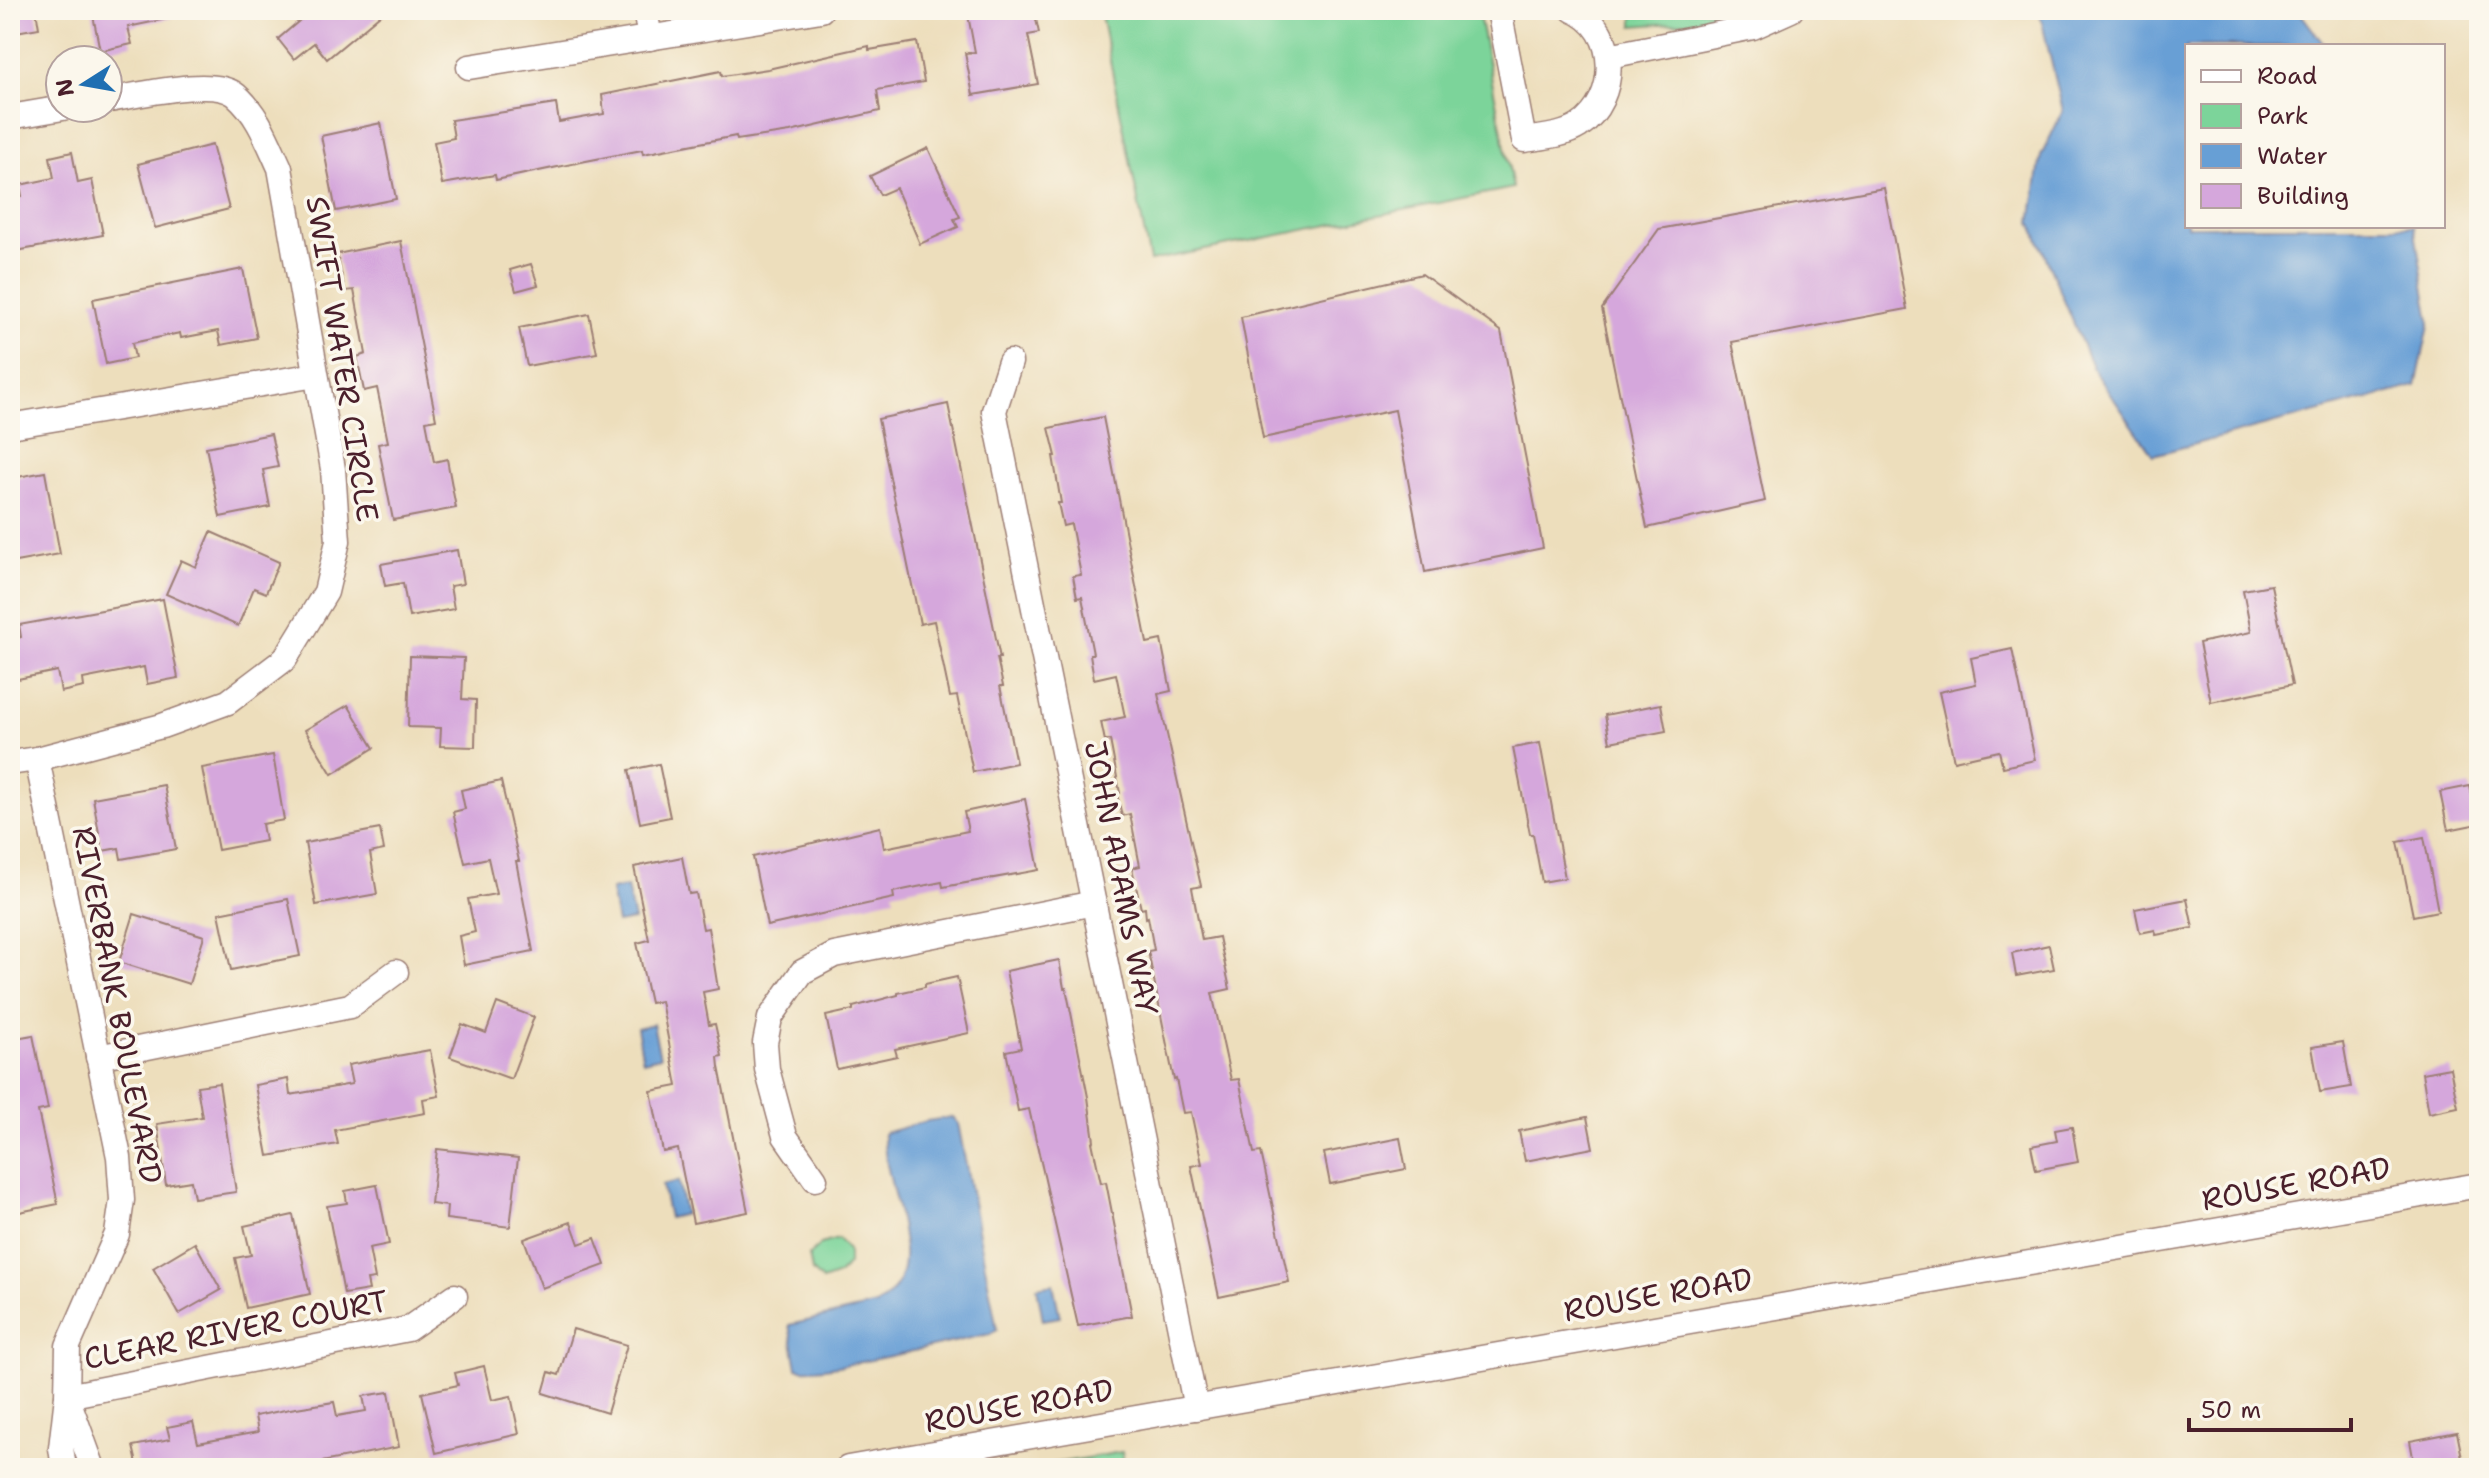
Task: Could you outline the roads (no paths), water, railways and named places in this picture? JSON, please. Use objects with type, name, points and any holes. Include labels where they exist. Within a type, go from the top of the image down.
[{"type":"street","points":[[645,10],[650,38]]},
{"type":"street","points":[[469,67],[821,10]]},
{"type":"street","points":[[1499,10],[1524,140],[1560,135],[1580,125],[1599,107],[1609,82],[1609,56],[1599,32],[1581,13],[1573,10]]},
{"type":"street","points":[[1609,56],[1753,27],[1791,10]]},
{"type":"street","name":"SWIFT WATER CIRCLE","points":[[10,763],[37,759],[162,726],[228,702],[285,659],[326,592],[338,541],[333,469],[280,168],[260,124],[234,92],[196,86],[124,97]]},
{"type":"street","points":[[10,117],[44,111]]},
{"type":"street","name":"JOHN ADAMS WAY","points":[[1010,362],[994,411],[1196,1408]]},
{"type":"street","points":[[10,426],[316,375]]},
{"type":"street","name":"RIVERBANK BOULEVARD","points":[[37,759],[119,1157],[122,1200],[117,1234],[68,1346],[67,1396],[61,1448],[64,1468]]},
{"type":"street","points":[[815,1179],[785,1136],[767,1069],[765,1043],[770,1018],[802,972],[834,955],[1094,903]]},
{"type":"street","points":[[98,1057],[350,1006],[396,972]]},
{"type":"street","name":"ROUSE ROAD","points":[[848,1468],[2479,1185]]},
{"type":"street","name":"CLEAR RIVER COURT","points":[[67,1396],[408,1329],[455,1296]]},
{"type":"street","name":"RIVERBANK BOULEVARD","points":[[67,1396],[93,1468]]},
{"type":"water","points":[[2039,10],[2298,10],[2324,44],[2185,44],[2185,228],[2414,228],[2430,321],[2416,386],[2153,455],[2093,369],[2031,222],[2041,156],[2063,111]]},
{"type":"water","points":[[627,887],[634,920],[617,923],[611,890]]},
{"type":"water","points":[[653,1024],[660,1057],[643,1061],[637,1028]]},
{"type":"water","points":[[953,1117],[958,1123],[997,1329],[990,1334],[859,1362],[797,1368],[789,1325],[876,1305],[893,1291],[902,1272],[904,1250],[901,1226],[885,1154],[884,1133]]},
{"type":"water","points":[[678,1181],[685,1214],[669,1218],[662,1185]]},
{"type":"water","points":[[1053,1284],[1060,1317],[1043,1320],[1037,1287]]}]
